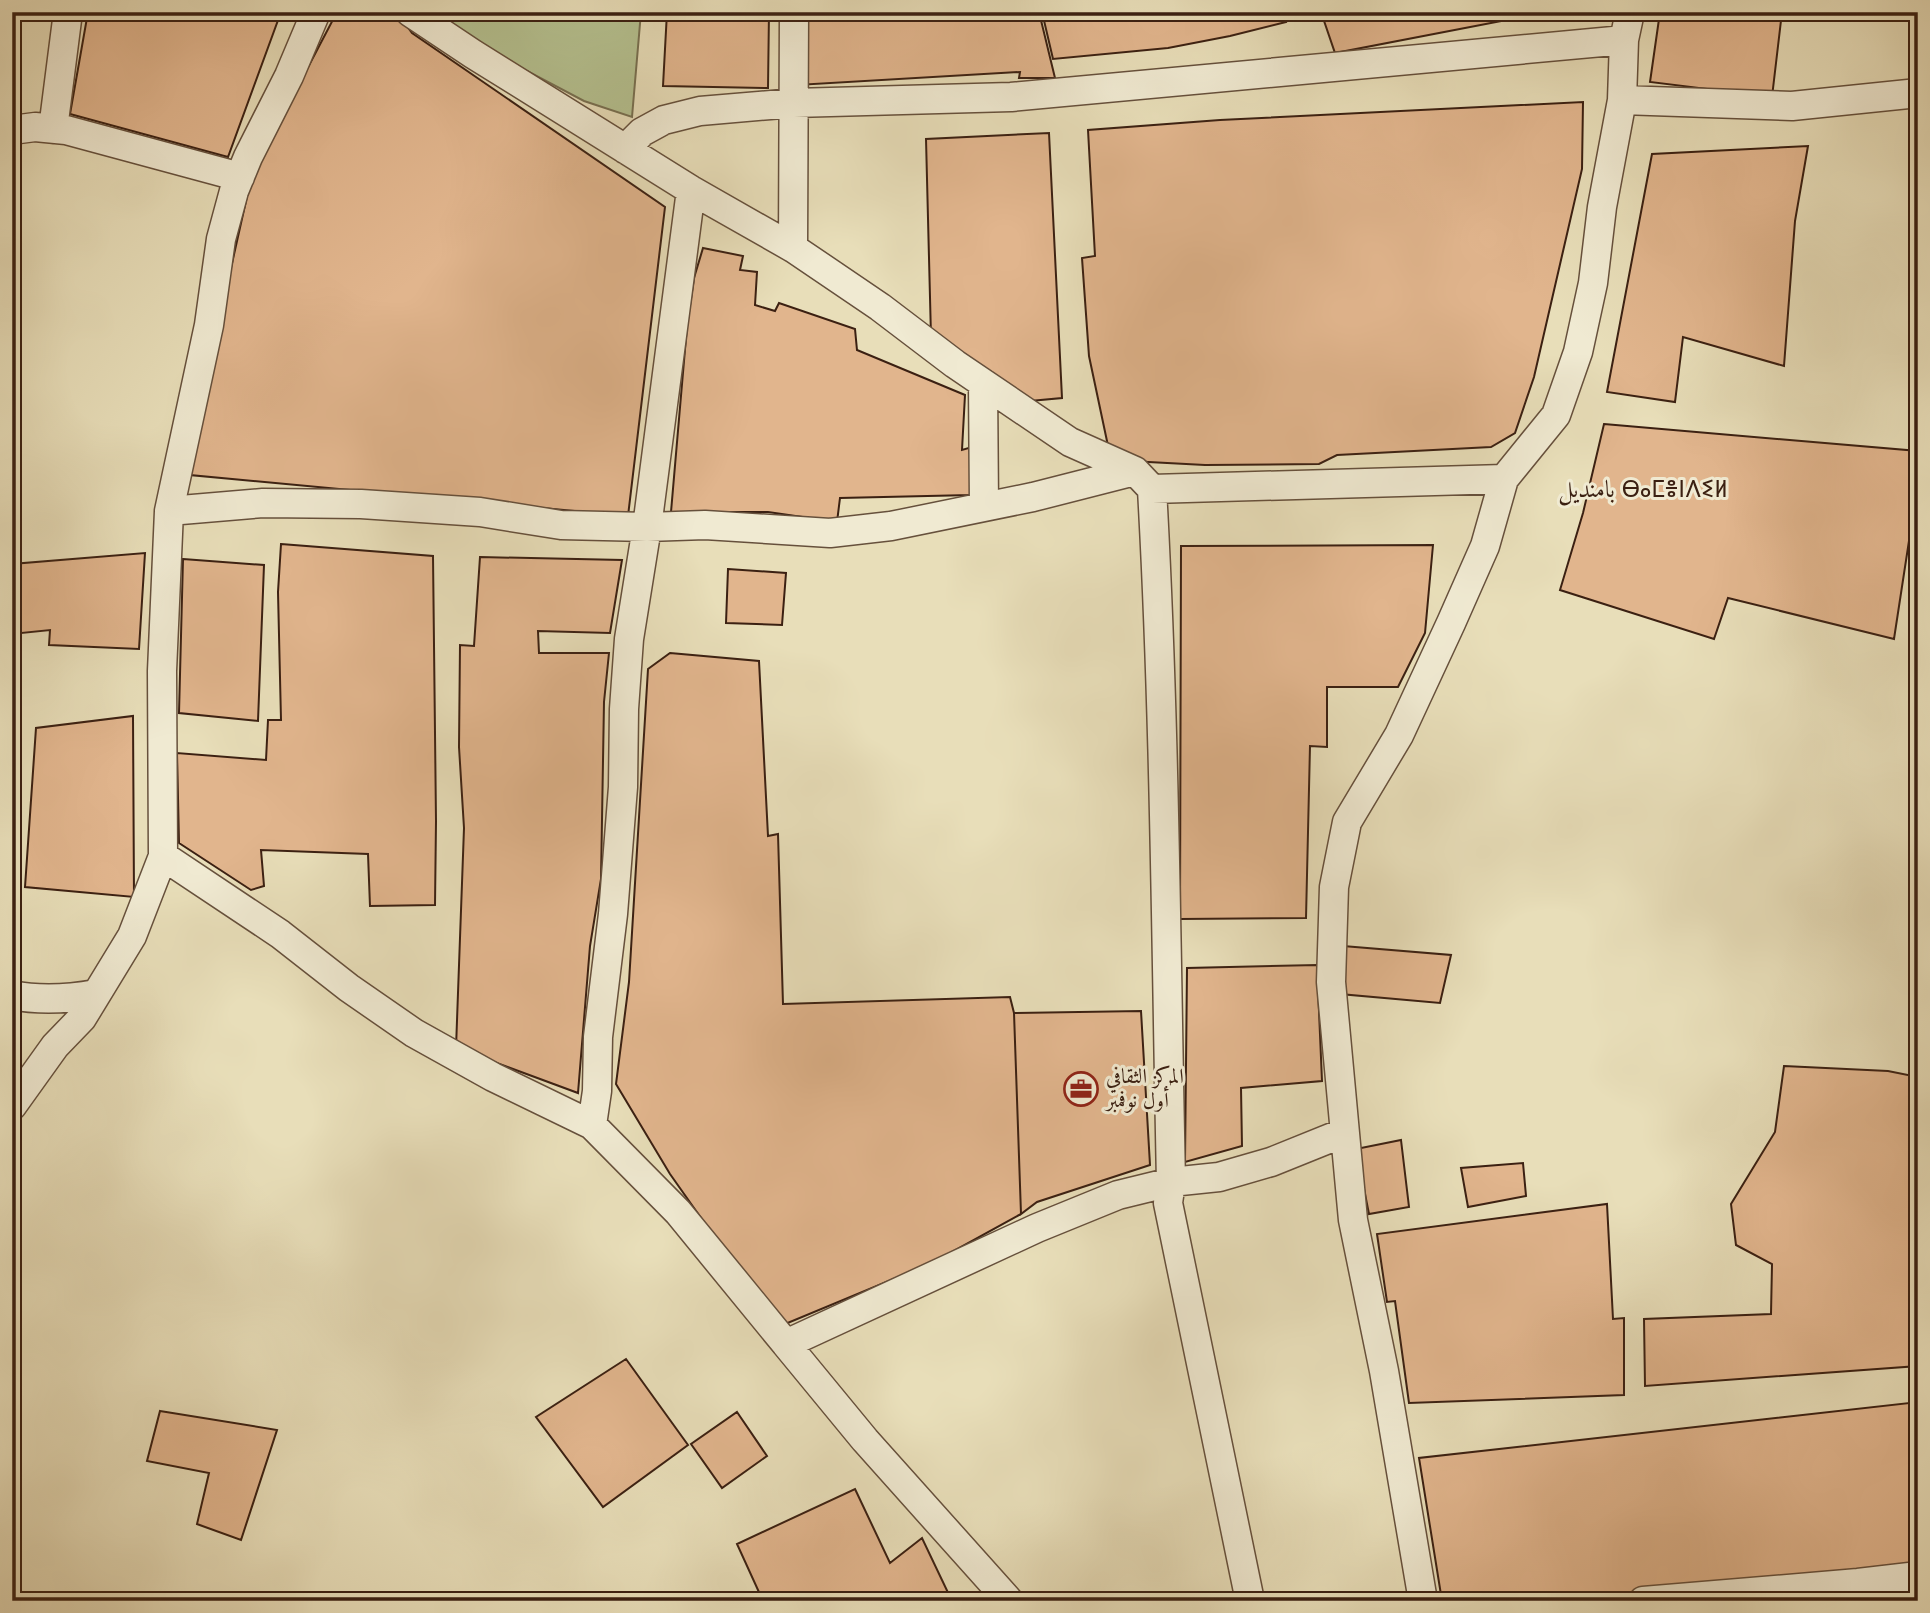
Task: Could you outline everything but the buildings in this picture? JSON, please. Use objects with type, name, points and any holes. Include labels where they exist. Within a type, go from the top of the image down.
[{"type":"street","points":[[53,129],[68,12]]},
{"type":"street","points":[[12,1106],[55,1046],[82,1018],[132,936],[163,856],[162,671],[169,511],[209,325],[221,239],[240,177],[289,76],[316,12]]},
{"type":"street","points":[[411,12],[691,190],[793,248],[1070,442],[1143,480]]},
{"type":"street","points":[[793,248],[794,12]]},
{"type":"street","points":[[1423,1601],[1384,1371],[1353,1220],[1331,982],[1334,887],[1347,822],[1399,735],[1451,623],[1485,546],[1504,479],[1556,415],[1578,352],[1593,283],[1602,207],[1622,100],[1624,40],[1630,12]]},
{"type":"street","points":[[625,149],[642,132],[664,120],[700,111],[794,103],[1011,97],[1624,40]]},
{"type":"street","points":[[1622,100],[1792,106],[1918,93]]},
{"type":"street","points":[[12,130],[66,130],[240,177]]},
{"type":"street","points":[[592,1125],[622,799],[629,639],[647,527],[691,190]]},
{"type":"street","points":[[983,383],[984,506]]},
{"type":"street","points":[[169,511],[263,503],[361,505],[480,512],[561,525],[705,525],[830,533],[891,526],[1033,497],[1143,480],[1504,479]]},
{"type":"street","points":[[1143,480],[1157,587],[1171,1182],[1168,1203],[1250,1601]]},
{"type":"street","points":[[163,856],[280,934],[349,988],[414,1033],[493,1077],[592,1125],[678,1212],[865,1440],[1009,1601]]},
{"type":"street","points":[[12,995],[62,999],[96,995]]},
{"type":"street","points":[[786,1344],[1118,1195],[1171,1182],[1219,1177],[1271,1162],[1343,1133]]},
{"type":"street","points":[[1643,1601],[1859,1592],[1918,1576]]},
{"type":"green space","points":[[426,12],[641,12],[632,117],[584,101]]},
{"type":"place","name":"المركز الثقافي أول نوفمبر","points":[[1081,1089]]},
{"type":"district","name":"بامنديل ⴱⴰⵎⴻⵏⴷⵉⵍ","points":[[1643,491]]}]
